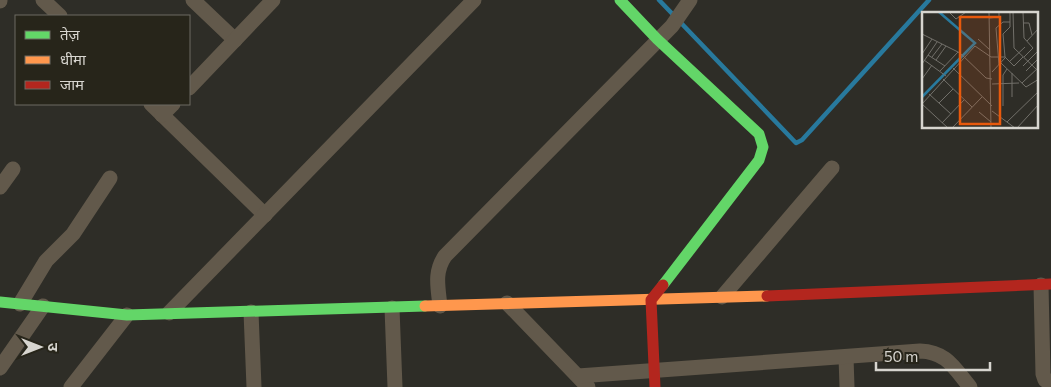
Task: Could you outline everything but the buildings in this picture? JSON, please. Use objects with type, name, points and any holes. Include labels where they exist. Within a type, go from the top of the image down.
[{"type":"street","points":[[44,0],[59,15]]},
{"type":"street","points":[[193,0],[234,40]]},
{"type":"street","points":[[190,87],[273,0]]},
{"type":"street","points":[[169,314],[474,0]]},
{"type":"street","points":[[620,0],[657,39],[759,134],[764,141],[764,150],[759,160],[651,300],[656,387]]},
{"type":"street","points":[[440,306],[437,274],[439,264],[445,256],[657,39],[672,26],[686,6]]},
{"type":"street","points":[[152,105],[265,215]]},
{"type":"street","points":[[162,115],[172,105]]},
{"type":"street","points":[[722,297],[832,168]]},
{"type":"street","points":[[0,187],[13,170]]},
{"type":"street","points":[[20,304],[46,261],[73,234],[110,178]]},
{"type":"street","points":[[0,302],[127,315],[651,300],[1046,284],[1042,374],[1045,380],[1051,383]]},
{"type":"street","points":[[507,303],[588,387]]},
{"type":"street","points":[[0,368],[43,306]]},
{"type":"street","points":[[392,308],[395,387]]},
{"type":"street","points":[[251,312],[254,387]]},
{"type":"street","points":[[71,387],[127,315]]},
{"type":"street","points":[[578,376],[935,352],[946,358],[970,387]]},
{"type":"street","points":[[846,357],[847,387]]},
{"type":"waterway","points":[[659,0],[796,143],[802,140],[929,0]]},
{"type":"traffic: fast","points":[[620,0],[657,39],[759,134],[763,147],[759,160],[663,285]]},
{"type":"traffic: fast","points":[[0,302],[127,315],[425,306]]},
{"type":"traffic: slow","points":[[425,306],[767,296]]},
{"type":"traffic: jam","points":[[767,296],[1051,284]]},
{"type":"traffic: jam","points":[[655,387],[651,300],[663,285]]}]
